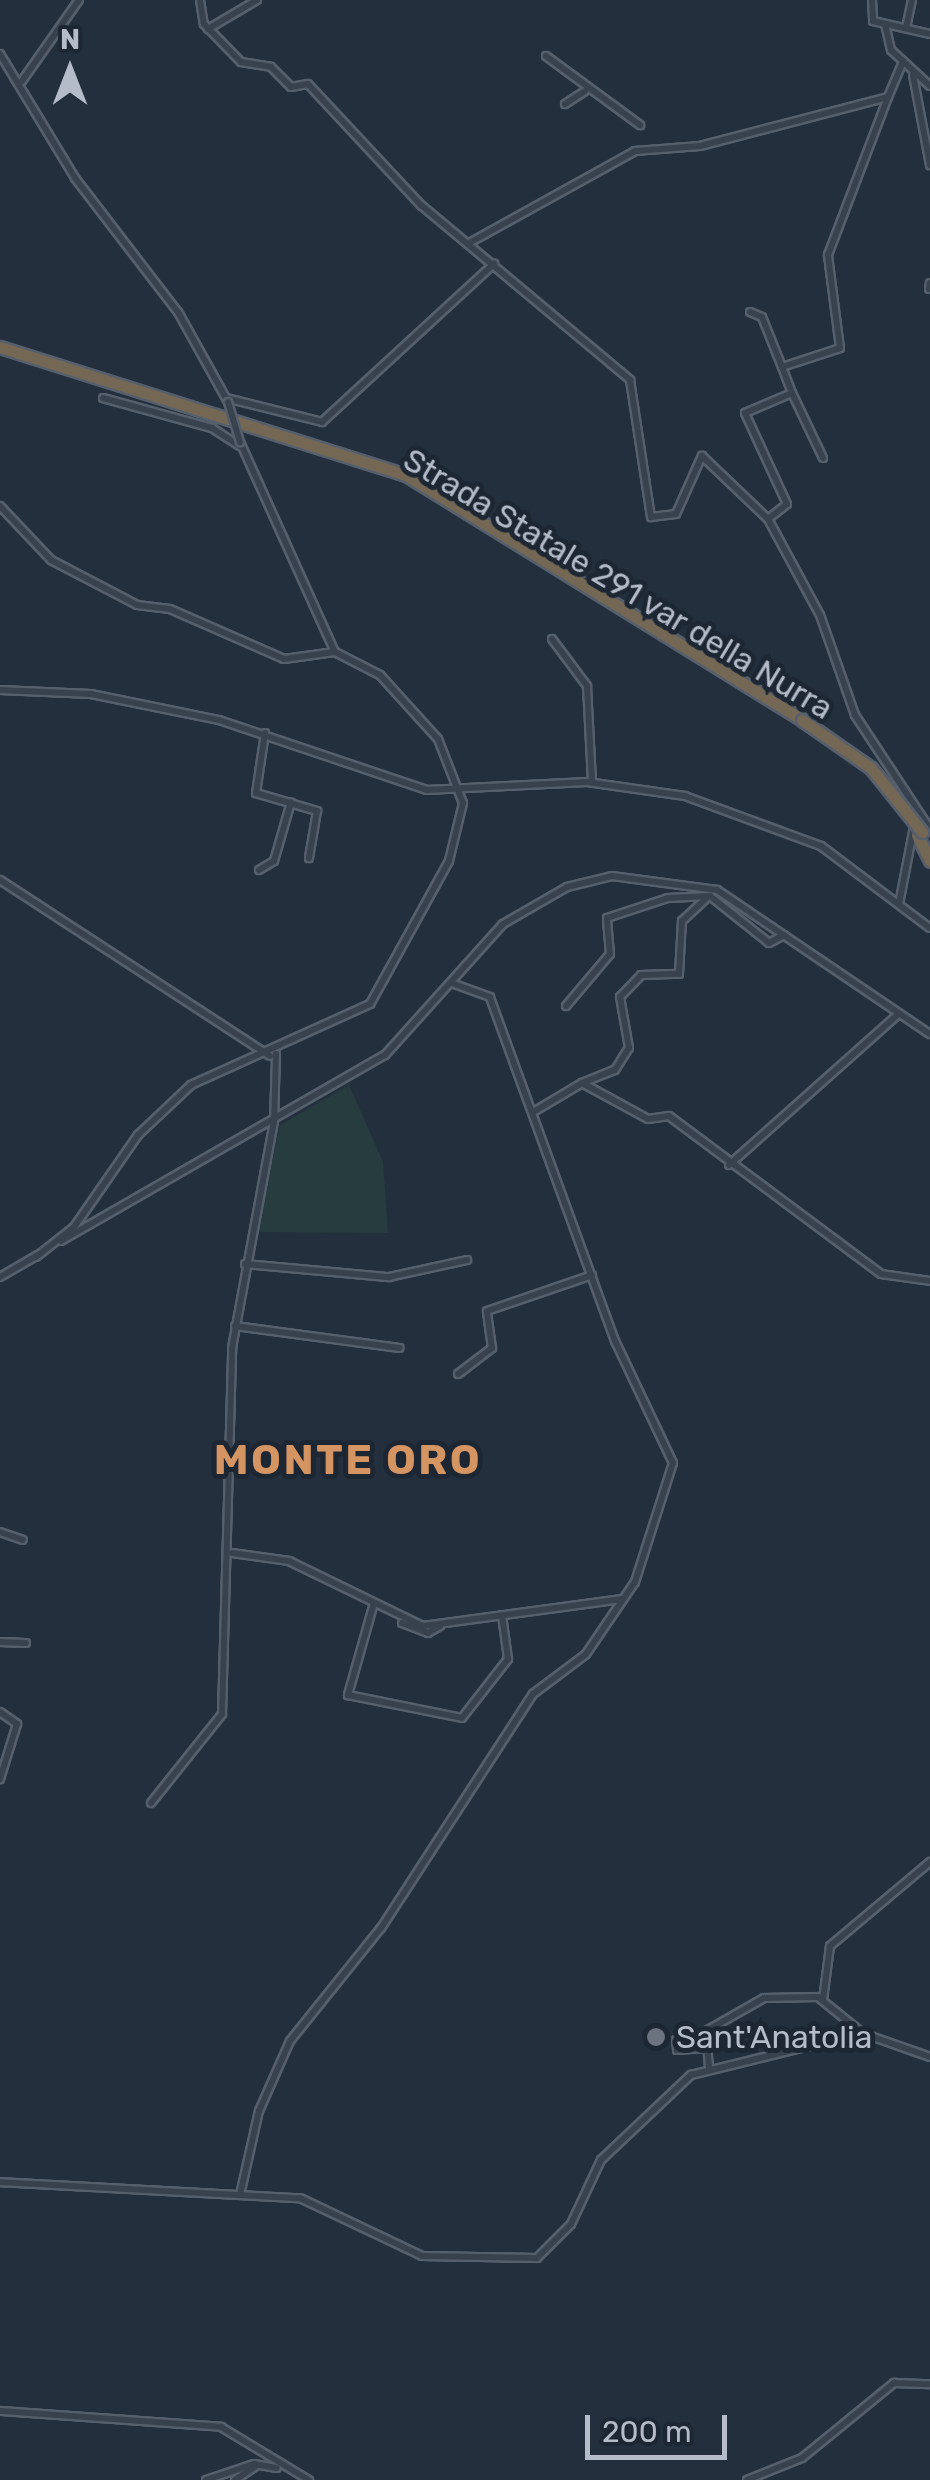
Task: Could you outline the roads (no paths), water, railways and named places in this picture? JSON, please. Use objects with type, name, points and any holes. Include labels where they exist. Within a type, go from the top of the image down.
[{"type":"highway","name":"Strada Statale 291 var della Nurra","points":[[0,351],[350,460],[427,489],[801,723],[874,780],[923,832],[930,847]]},
{"type":"highway","name":"Strada Statale 291 var della Nurra","points":[[923,832],[930,861]]},
{"type":"street","points":[[22,81],[78,0]]},
{"type":"street","points":[[200,0],[208,29],[241,62],[270,67],[292,88],[308,84],[421,205],[471,242],[630,380],[651,517],[680,509],[702,456],[768,519],[820,615],[855,715],[918,811],[923,832]]},
{"type":"street","points":[[208,29],[258,0]]},
{"type":"street","points":[[872,0],[873,21],[930,34]]},
{"type":"street","points":[[906,29],[912,0]]},
{"type":"street","points":[[885,24],[902,64],[930,86]]},
{"type":"street","points":[[0,54],[22,81],[55,147],[149,268],[227,400],[240,444],[335,652],[394,685],[438,739],[456,788],[462,821],[449,861],[370,1004],[274,1055],[191,1085],[138,1134],[74,1227],[36,1257]]},
{"type":"street","points":[[546,56],[639,127],[580,88],[565,104]]},
{"type":"street","points":[[782,367],[840,348],[828,255],[902,64]]},
{"type":"street","points":[[913,75],[930,165]]},
{"type":"street","points":[[471,242],[635,151],[700,146],[888,96]]},
{"type":"street","points":[[227,400],[322,422],[494,264]]},
{"type":"street","points":[[750,312],[762,317],[823,458]]},
{"type":"street","points":[[768,519],[787,504],[745,413],[792,393]]},
{"type":"street","points":[[103,398],[212,428],[240,444]]},
{"type":"street","points":[[0,506],[51,560],[137,605],[170,609],[284,659],[335,652]]},
{"type":"street","points":[[552,639],[587,686],[592,782]]},
{"type":"street","points":[[0,690],[92,694],[265,733],[426,790],[592,782],[747,812],[821,846],[930,928]]},
{"type":"street","points":[[265,733],[256,793],[317,812],[309,858]]},
{"type":"street","points":[[260,870],[274,862],[291,802]]},
{"type":"street","points":[[899,904],[918,811]]},
{"type":"street","points":[[0,1277],[274,1122],[385,1054],[454,984],[503,924],[567,887],[612,876],[718,890],[896,1016],[930,1034]]},
{"type":"street","points":[[0,880],[274,1055]]},
{"type":"street","points":[[566,1006],[610,954],[606,918],[668,898],[710,896],[769,943],[784,935]]},
{"type":"street","points":[[535,1111],[582,1083],[615,1070],[629,1048],[620,997],[642,975],[678,974],[682,921],[710,896]]},
{"type":"street","points":[[240,2196],[259,2111],[290,2041],[381,1928],[533,1694],[586,1654],[623,1599],[672,1462],[592,1275],[535,1111],[516,1086],[490,998],[454,984]]},
{"type":"street","points":[[729,1165],[896,1016]]},
{"type":"street","points":[[151,1802],[222,1714],[232,1555],[235,1326],[274,1122],[274,1055]]},
{"type":"street","points":[[582,1083],[648,1119],[669,1116],[729,1165],[880,1274],[930,1281]]},
{"type":"street","points":[[245,1264],[389,1276],[467,1260]]},
{"type":"street","points":[[458,1374],[492,1348],[487,1311],[592,1275]]},
{"type":"street","points":[[235,1326],[400,1348]]},
{"type":"street","points":[[0,1532],[24,1540]]},
{"type":"street","points":[[232,1555],[289,1561],[400,1619],[441,1625],[623,1599]]},
{"type":"street","points":[[373,1604],[353,1701],[462,1718],[508,1659],[502,1614]]},
{"type":"street","points":[[0,1642],[26,1644]]},
{"type":"street","points":[[0,1712],[17,1724],[0,1779]]},
{"type":"street","points":[[823,2000],[830,1946],[930,1862]]},
{"type":"street","points":[[706,2048],[677,2050],[676,2040],[705,2037],[749,2003],[823,2000],[862,2033],[930,2057]]},
{"type":"street","points":[[0,2182],[200,2186],[240,2196],[311,2200],[422,2256],[537,2258],[571,2224],[601,2160],[679,2084],[709,2067],[862,2033]]},
{"type":"street","points":[[705,2037],[709,2067]]},
{"type":"street","points":[[747,2480],[802,2458],[894,2383],[930,2384]]},
{"type":"street","points":[[0,2412],[221,2427],[279,2468],[309,2480]]},
{"type":"street","points":[[206,2480],[257,2465],[279,2468]]},
{"type":"street","points":[[235,2480],[257,2465]]},
{"type":"place","name":"Sant'Anatolia","points":[[656,2037]]},
{"type":"district","name":"MONTE ORO","points":[[348,1460]]}]
